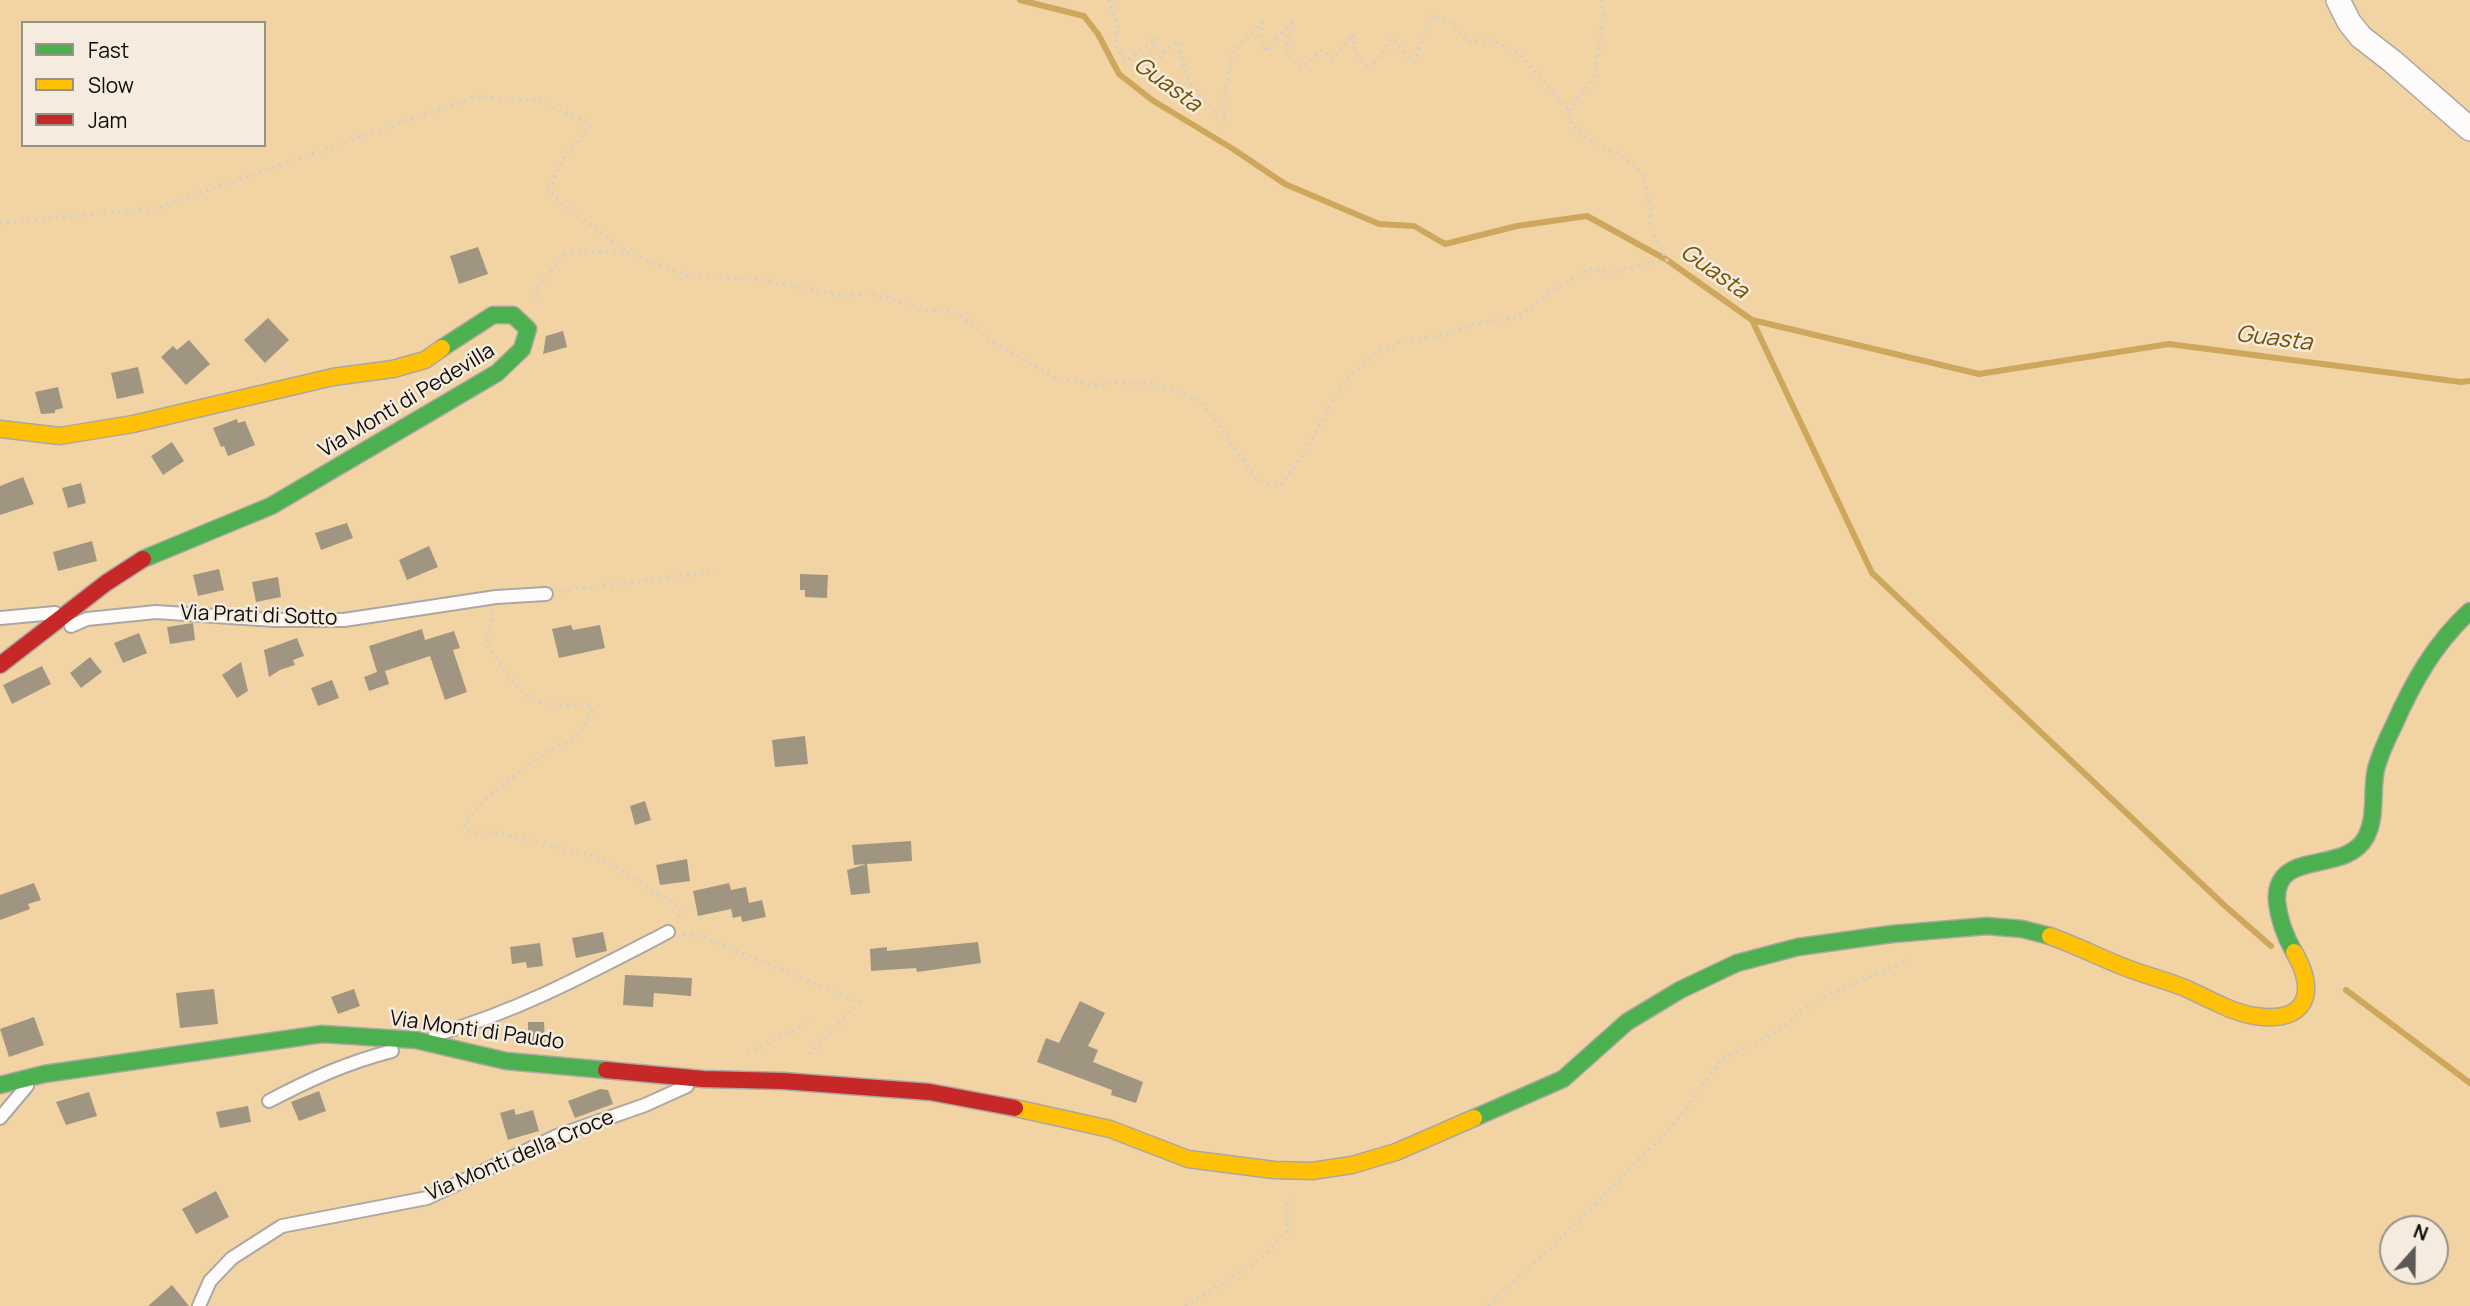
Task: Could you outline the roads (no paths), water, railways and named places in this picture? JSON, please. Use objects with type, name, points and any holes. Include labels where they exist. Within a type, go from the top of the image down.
[{"type":"street","points":[[2338,0],[2348,22],[2361,37],[2470,129]]},
{"type":"street","name":"Via Monti di Pedevilla","points":[[0,429],[60,436],[133,424],[333,377],[393,369],[425,360],[493,315],[505,312],[519,316],[528,328],[527,342],[520,354],[498,373],[271,506],[141,560],[106,583],[26,645]]},
{"type":"street","name":"Via Monti di Paudo","points":[[0,1085],[37,1076],[322,1034],[416,1040],[506,1061],[704,1079],[783,1081],[930,1092],[1110,1129],[1188,1159],[1312,1171],[1352,1165],[1396,1152],[1563,1079],[1578,1070],[1627,1021],[1716,972],[1738,963],[1817,943],[2008,925],[2026,928],[2119,965],[2184,987],[2236,1011],[2265,1017],[2282,1016],[2301,1007],[2309,990],[2306,973],[2283,929],[2278,904],[2279,881],[2282,875],[2291,869],[2335,860],[2361,845],[2371,823],[2378,764],[2400,710],[2435,648],[2470,611]]},
{"type":"street","points":[[0,665],[26,645]]},
{"type":"lane","name":"Via Prati di Sotto","points":[[26,645],[87,619],[114,615],[156,612],[274,620],[344,620],[496,597],[546,594]]},
{"type":"lane","points":[[0,618],[69,611]]},
{"type":"lane","points":[[269,1101],[336,1067],[399,1049],[416,1040],[478,1023],[544,996],[668,932]]},
{"type":"lane","points":[[0,1118],[37,1076]]},
{"type":"lane","name":"Via Monti della Croce","points":[[199,1306],[210,1281],[232,1258],[282,1226],[427,1198],[557,1136],[645,1105],[704,1079]]},
{"type":"waterway","name":"Guasta","points":[[1020,0],[1084,16],[1098,34],[1119,74],[1152,100],[1285,184],[1379,224],[1414,226],[1445,244],[1517,226],[1587,216],[1667,260],[1752,320],[1979,374],[2169,344],[2470,381]]},
{"type":"waterway","points":[[1752,320],[1872,573],[2224,905],[2271,946]]},
{"type":"waterway","points":[[2346,990],[2470,1083]]}]
